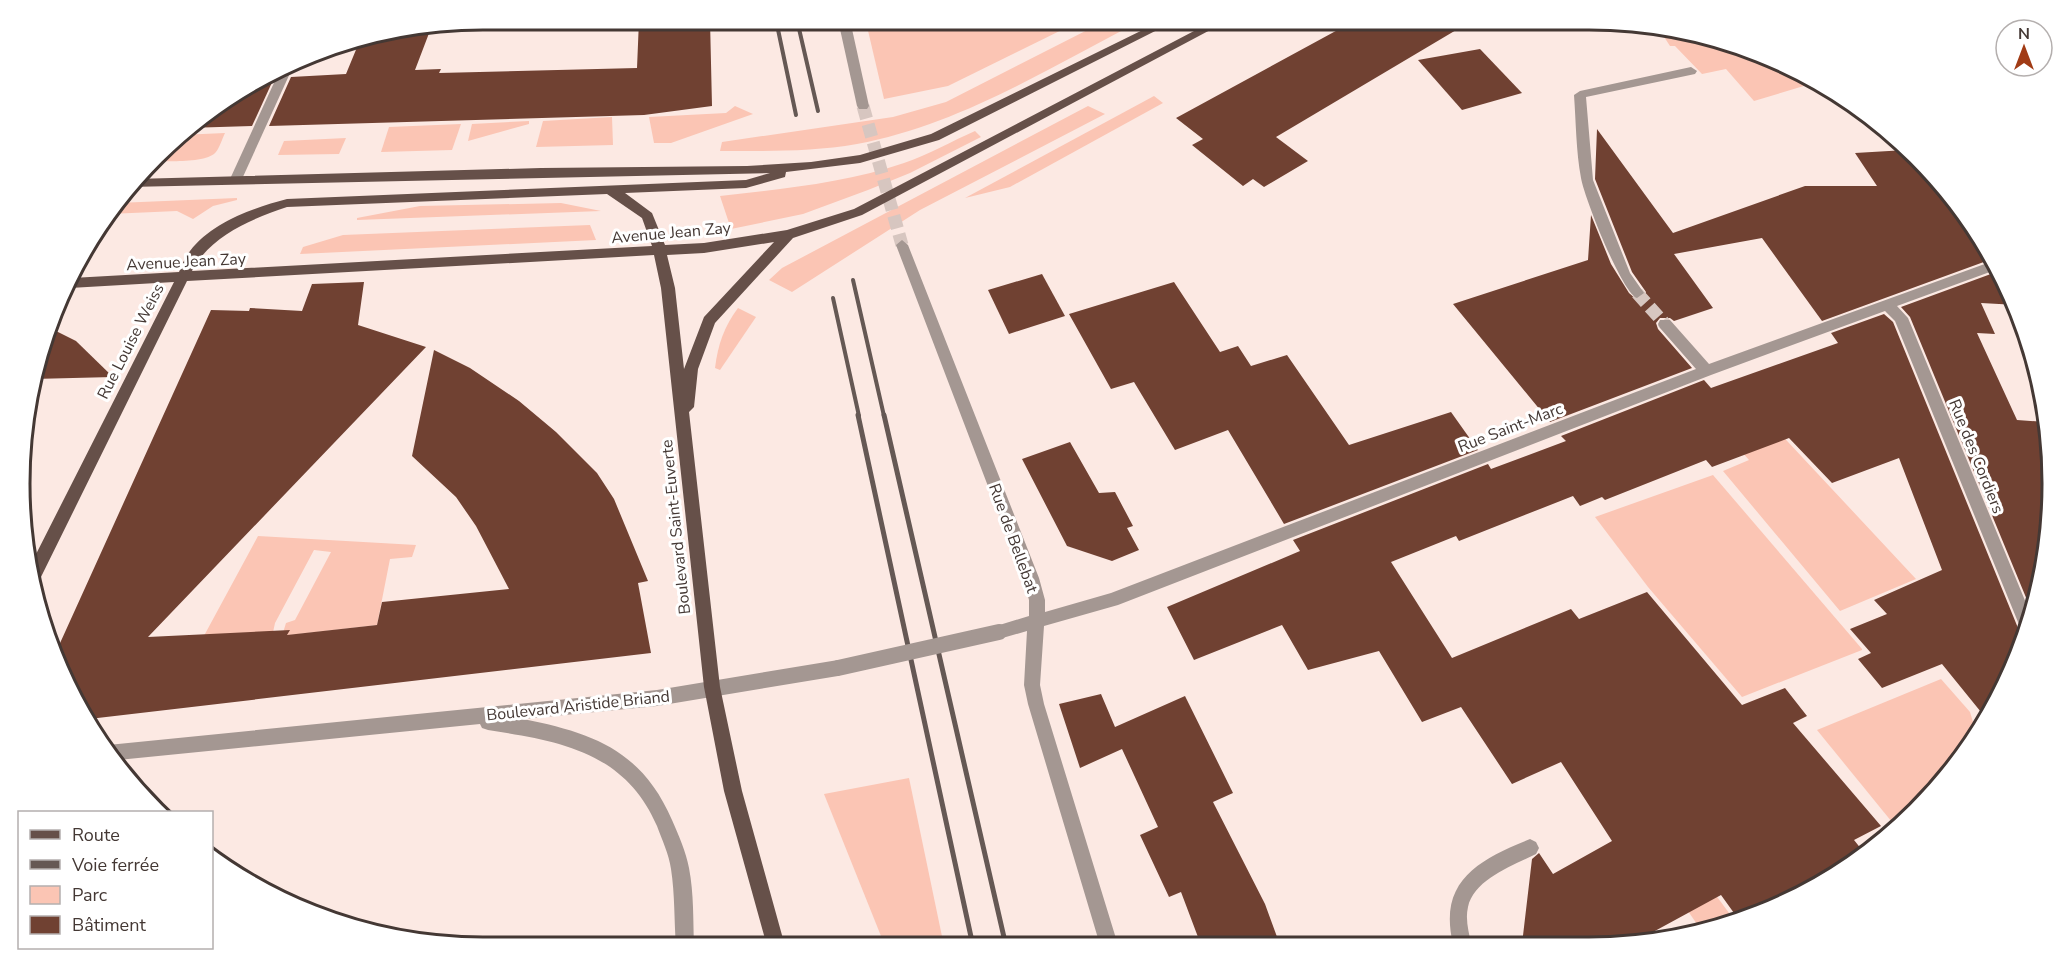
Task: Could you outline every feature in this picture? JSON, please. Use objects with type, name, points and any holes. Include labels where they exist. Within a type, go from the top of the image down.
[{"type":"main road","points":[[144,182],[541,172],[719,171],[811,166],[860,159],[934,136],[988,112],[1151,30]]},
{"type":"main road","name":"Avenue Jean Zay","points":[[77,283],[660,251],[717,247],[788,235],[858,212],[1204,30]]},
{"type":"main road","name":"Rue Louise Weiss","points":[[38,566],[194,255],[205,243],[261,210],[287,203],[746,184],[811,166]]},
{"type":"main road","name":"Boulevard Saint-Euverte","points":[[541,172],[614,192],[648,216],[660,251],[669,288],[712,687],[733,791],[774,937]]},
{"type":"main road","points":[[684,439],[691,369],[709,321],[788,235]]},
{"type":"main road","points":[[766,937],[771,927]]},
{"type":"street","points":[[846,30],[863,106]]},
{"type":"street","points":[[1637,293],[1624,275],[1587,180],[1580,95],[1691,71]]},
{"type":"street","points":[[236,179],[281,78]]},
{"type":"street","name":"Rue de Bellebat","points":[[902,245],[1037,600],[1037,621],[1032,650],[1032,686],[1107,937]]},
{"type":"street","name":"Rue Saint-Marc","points":[[1037,621],[1112,600],[1706,371],[1987,268]]},
{"type":"street","name":"Rue des Cordiers","points":[[1886,304],[1901,318],[2023,614]]},
{"type":"street","points":[[1665,324],[1706,371]]},
{"type":"street","name":"Boulevard Aristide Briand","points":[[118,751],[657,698],[712,687],[838,668],[999,632],[1037,621]]},
{"type":"street","points":[[461,718],[545,729],[612,755],[640,779],[663,815],[680,868],[684,937]]},
{"type":"street","points":[[1460,937],[1457,929],[1460,904],[1468,886],[1487,868],[1530,848]]},
{"type":"green space","points":[[868,30],[1062,30],[948,86],[884,99]]},
{"type":"green space","points":[[1087,30],[1123,30],[1039,75],[968,109],[895,135],[840,147],[720,151],[722,142],[893,117],[946,102]]},
{"type":"green space","points":[[1664,37],[1706,45],[1762,65],[1805,86],[1754,101],[1726,69],[1702,74],[1675,46],[1670,46]]},
{"type":"green space","points":[[1154,96],[1163,103],[1010,187],[965,198]]},
{"type":"green space","points":[[735,106],[753,114],[671,143],[654,143],[649,117],[726,113]]},
{"type":"green space","points":[[1088,106],[1105,114],[920,210],[792,292],[769,280],[782,268]]},
{"type":"green space","points":[[612,117],[613,145],[536,147],[543,121]]},
{"type":"green space","points":[[529,121],[529,124],[468,141],[472,124]]},
{"type":"green space","points":[[461,124],[452,150],[381,152],[389,127]]},
{"type":"green space","points":[[975,131],[981,137],[910,173],[803,214],[731,229],[720,196],[859,176],[904,163]]},
{"type":"green space","points":[[225,133],[217,150],[209,157],[165,161],[184,143],[194,134]]},
{"type":"green space","points":[[346,138],[339,154],[278,155],[284,141]]},
{"type":"green space","points":[[237,198],[237,200],[213,206],[193,219],[177,211],[119,214],[128,203]]},
{"type":"green space","points":[[561,203],[601,211],[357,220],[357,218],[420,206]]},
{"type":"green space","points":[[590,225],[596,240],[300,254],[303,247],[343,235]]},
{"type":"green space","points":[[738,308],[756,317],[720,370],[715,368],[720,343],[725,329]]},
{"type":"green space","points":[[1776,429],[1916,579],[1840,611],[1723,471],[1749,460],[1734,443]]},
{"type":"green space","points":[[1713,475],[1862,650],[1742,697],[1648,587],[1595,517]]},
{"type":"green space","points":[[258,536],[416,545],[412,557],[390,559],[377,625],[282,636],[286,623],[295,620],[331,552],[314,550],[275,623],[272,637],[199,645]]},
{"type":"green space","points":[[1941,679],[1970,712],[1973,723],[1929,783],[1891,821],[1817,730]]},
{"type":"green space","points":[[909,778],[942,937],[881,937],[824,794]]},
{"type":"green space","points":[[1639,792],[1730,914],[1697,924],[1615,805]]},
{"type":"building","points":[[639,30],[710,30],[712,106],[644,115],[269,126],[291,77],[346,74],[357,48],[424,34],[429,34],[415,70],[441,69],[439,73],[637,68]]},
{"type":"building","points":[[1338,30],[1456,30],[1276,137],[1308,161],[1264,187],[1253,179],[1243,186],[1192,145],[1203,139],[1176,118]]},
{"type":"building","points":[[1480,49],[1522,93],[1462,110],[1418,60]]},
{"type":"building","points":[[272,83],[252,126],[203,128],[232,106]]},
{"type":"building","points":[[1597,129],[1673,233],[1805,186],[1877,186],[1855,153],[1896,151],[1948,207],[1984,262],[1822,321],[1762,238],[1674,254],[1713,308],[1674,321],[1670,318],[1660,318],[1656,323],[1658,329],[1692,368],[1550,422],[1453,304],[1588,260],[1591,215],[1611,264],[1629,293],[1637,300],[1645,295],[1646,292],[1632,272],[1595,179]]},
{"type":"building","points":[[1042,274],[1065,316],[1009,334],[988,290]]},
{"type":"building","points":[[1990,274],[2004,304],[1981,303],[1995,334],[1977,333],[2017,420],[2038,421],[2041,454],[2041,513],[2027,600],[1910,317],[1901,307]]},
{"type":"building","points":[[364,282],[358,325],[426,347],[148,637],[290,630],[287,635],[377,625],[382,602],[509,589],[476,526],[456,497],[412,456],[434,350],[470,368],[519,401],[556,432],[597,473],[614,499],[648,581],[638,583],[651,653],[96,718],[77,684],[60,644],[211,310],[249,311],[250,308],[302,311],[312,284]]},
{"type":"building","points":[[1174,282],[1220,352],[1238,346],[1251,366],[1287,355],[1349,445],[1451,412],[1478,450],[1284,524],[1228,430],[1175,450],[1134,382],[1111,389],[1069,314]]},
{"type":"building","points":[[1884,314],[1893,322],[2018,628],[1995,684],[1980,711],[1942,664],[1882,688],[1858,659],[1871,653],[1850,629],[1887,614],[1874,600],[1942,570],[1899,458],[1832,483],[1789,438],[1712,467],[1706,460],[1605,500],[1602,497],[1580,506],[1573,496],[1459,541],[1456,536],[1391,562],[1452,658],[1571,609],[1579,619],[1647,592],[1742,705],[1785,688],[1807,716],[1793,723],[1881,826],[1854,840],[1860,847],[1840,861],[1789,890],[1762,902],[1734,913],[1721,895],[1648,933],[1588,937],[1523,937],[1532,859],[1539,853],[1553,874],[1612,841],[1561,762],[1512,784],[1461,707],[1422,722],[1379,651],[1308,670],[1282,625],[1194,660],[1167,607],[1300,551],[1293,540],[1488,464],[1491,469],[1566,441],[1561,436],[1704,380],[1711,388],[1838,343],[1831,333]]},
{"type":"building","points":[[57,331],[76,341],[113,377],[42,379]]},
{"type":"building","points":[[1070,442],[1099,493],[1115,492],[1133,526],[1127,528],[1139,550],[1112,561],[1067,546],[1022,459]]},
{"type":"building","points":[[1101,694],[1115,727],[1185,696],[1233,793],[1213,802],[1265,904],[1277,937],[1198,937],[1181,892],[1169,897],[1140,835],[1158,827],[1122,749],[1080,768],[1059,704]]},
{"type":"tunnel","points":[[863,106],[902,245]]},
{"type":"tunnel","points":[[1637,293],[1665,324]]},
{"type":"railway","points":[[778,30],[796,115]]},
{"type":"railway","points":[[799,30],[818,111]]},
{"type":"railway","points":[[853,280],[884,416]]},
{"type":"railway","points":[[833,298],[859,416]]},
{"type":"railway","points":[[858,415],[971,937]]},
{"type":"railway","points":[[884,415],[1004,937]]}]
